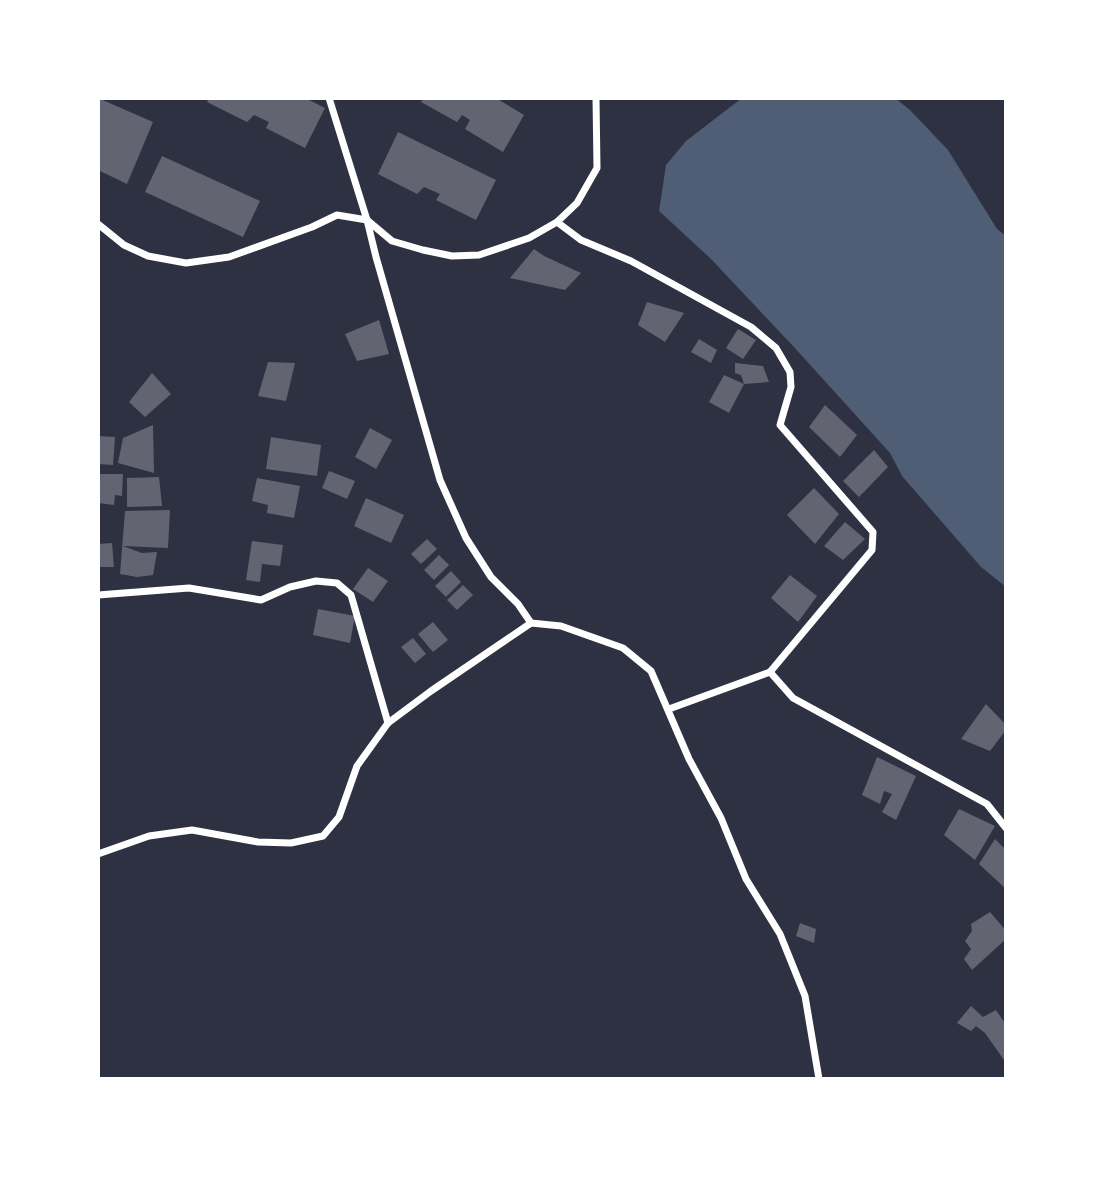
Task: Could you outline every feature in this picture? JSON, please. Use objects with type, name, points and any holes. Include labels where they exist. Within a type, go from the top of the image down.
[{"type":"street","points":[[329,98],[367,220],[440,480],[466,538],[491,577],[518,604],[531,623]]},
{"type":"street","points":[[98,224],[124,245],[148,256],[186,263],[229,257],[312,227],[337,215],[367,220],[392,241],[452,256],[479,255],[529,238],[557,222],[577,203],[597,168],[596,98]]},
{"type":"street","points":[[557,222],[581,240],[631,261],[740,320],[776,348],[790,372],[791,387],[780,425],[873,532],[872,550],[770,673],[668,709]]},
{"type":"street","points":[[98,595],[189,589],[261,600],[290,587],[316,582],[337,583],[351,595],[388,723]]},
{"type":"street","points":[[98,854],[149,836],[192,830],[258,842],[291,843],[323,836],[339,817],[357,766],[388,723],[531,623],[561,626],[623,648],[651,671],[688,759],[721,818],[746,879],[780,934],[805,996],[819,1079]]},
{"type":"street","points":[[770,673],[793,698],[987,804],[1006,828]]},
{"type":"water","points":[[742,98],[895,98],[948,150],[997,229],[1006,236],[1006,587],[981,567],[902,476],[890,453],[793,346],[710,258],[659,211],[666,165],[686,141]]},
{"type":"building","points":[[98,98],[153,122],[127,184],[98,170]]},
{"type":"building","points":[[209,98],[305,98],[325,108],[305,148],[266,128],[269,122],[254,115],[247,122],[207,102]]},
{"type":"building","points":[[424,98],[496,98],[524,115],[503,152],[465,129],[470,120],[462,115],[457,122],[421,102]]},
{"type":"building","points":[[398,132],[496,180],[476,220],[436,200],[440,194],[424,187],[417,194],[378,174]]},
{"type":"building","points":[[162,156],[260,201],[243,237],[145,192]]},
{"type":"building","points":[[534,249],[581,273],[565,290],[510,278]]},
{"type":"building","points":[[647,302],[684,313],[665,342],[638,325]]},
{"type":"building","points":[[379,320],[389,354],[357,361],[345,334]]},
{"type":"building","points":[[738,329],[756,340],[743,359],[726,348]]},
{"type":"building","points":[[699,339],[717,350],[711,363],[691,352]]},
{"type":"building","points":[[268,362],[295,363],[286,401],[258,396]]},
{"type":"building","points":[[735,363],[763,366],[769,382],[744,384],[741,375],[735,373]]},
{"type":"building","points":[[152,373],[171,394],[145,417],[129,402]]},
{"type":"building","points":[[724,375],[744,384],[729,413],[709,402]]},
{"type":"building","points":[[825,405],[857,435],[840,457],[809,427]]},
{"type":"building","points":[[153,425],[154,473],[118,463],[123,438]]},
{"type":"building","points":[[370,428],[392,440],[376,469],[355,457]]},
{"type":"building","points":[[98,436],[115,437],[113,465],[98,464]]},
{"type":"building","points":[[271,437],[321,445],[317,476],[266,469]]},
{"type":"building","points":[[874,450],[888,467],[859,497],[843,481]]},
{"type":"building","points":[[329,471],[355,481],[347,499],[322,488]]},
{"type":"building","points":[[98,474],[123,474],[122,496],[115,495],[114,505],[98,503]]},
{"type":"building","points":[[159,477],[162,506],[127,507],[127,478]]},
{"type":"building","points":[[257,478],[300,486],[294,518],[267,513],[268,505],[252,501]]},
{"type":"building","points":[[814,488],[839,514],[815,544],[787,515]]},
{"type":"building","points":[[366,498],[404,515],[391,543],[354,526]]},
{"type":"building","points":[[170,510],[168,548],[123,546],[142,553],[157,552],[153,575],[137,577],[120,574],[125,511]]},
{"type":"building","points":[[845,522],[865,539],[843,560],[824,546]]},
{"type":"building","points":[[427,539],[437,549],[421,564],[411,554]]},
{"type":"building","points":[[252,541],[283,545],[280,566],[262,564],[260,582],[246,580]]},
{"type":"building","points":[[112,543],[114,567],[98,567],[98,544]]},
{"type":"building","points":[[439,555],[449,565],[434,580],[424,570]]},
{"type":"building","points":[[368,568],[388,581],[373,602],[353,589]]},
{"type":"building","points":[[451,571],[461,582],[446,597],[435,586]]},
{"type":"building","points":[[790,575],[817,596],[798,622],[771,598]]},
{"type":"building","points":[[463,585],[473,595],[457,610],[447,600]]},
{"type":"building","points":[[318,609],[355,616],[350,643],[313,635]]},
{"type":"building","points":[[433,622],[448,640],[433,652],[418,634]]},
{"type":"building","points":[[413,638],[426,654],[415,663],[401,647]]},
{"type":"building","points":[[986,704],[1006,725],[1006,730],[990,751],[961,739]]},
{"type":"building","points":[[877,757],[916,776],[896,820],[882,812],[892,794],[884,791],[880,804],[862,795]]},
{"type":"building","points":[[959,809],[995,826],[975,860],[944,835]]},
{"type":"building","points":[[995,839],[1006,850],[1006,889],[979,864]]},
{"type":"building","points":[[990,912],[1006,931],[1006,939],[972,970],[964,959],[971,949],[965,941],[972,931],[971,924]]},
{"type":"building","points":[[800,923],[816,929],[814,943],[796,936]]},
{"type":"building","points":[[971,1006],[983,1017],[996,1010],[1006,1025],[1004,1060],[985,1033],[976,1026],[971,1031],[957,1023]]}]
